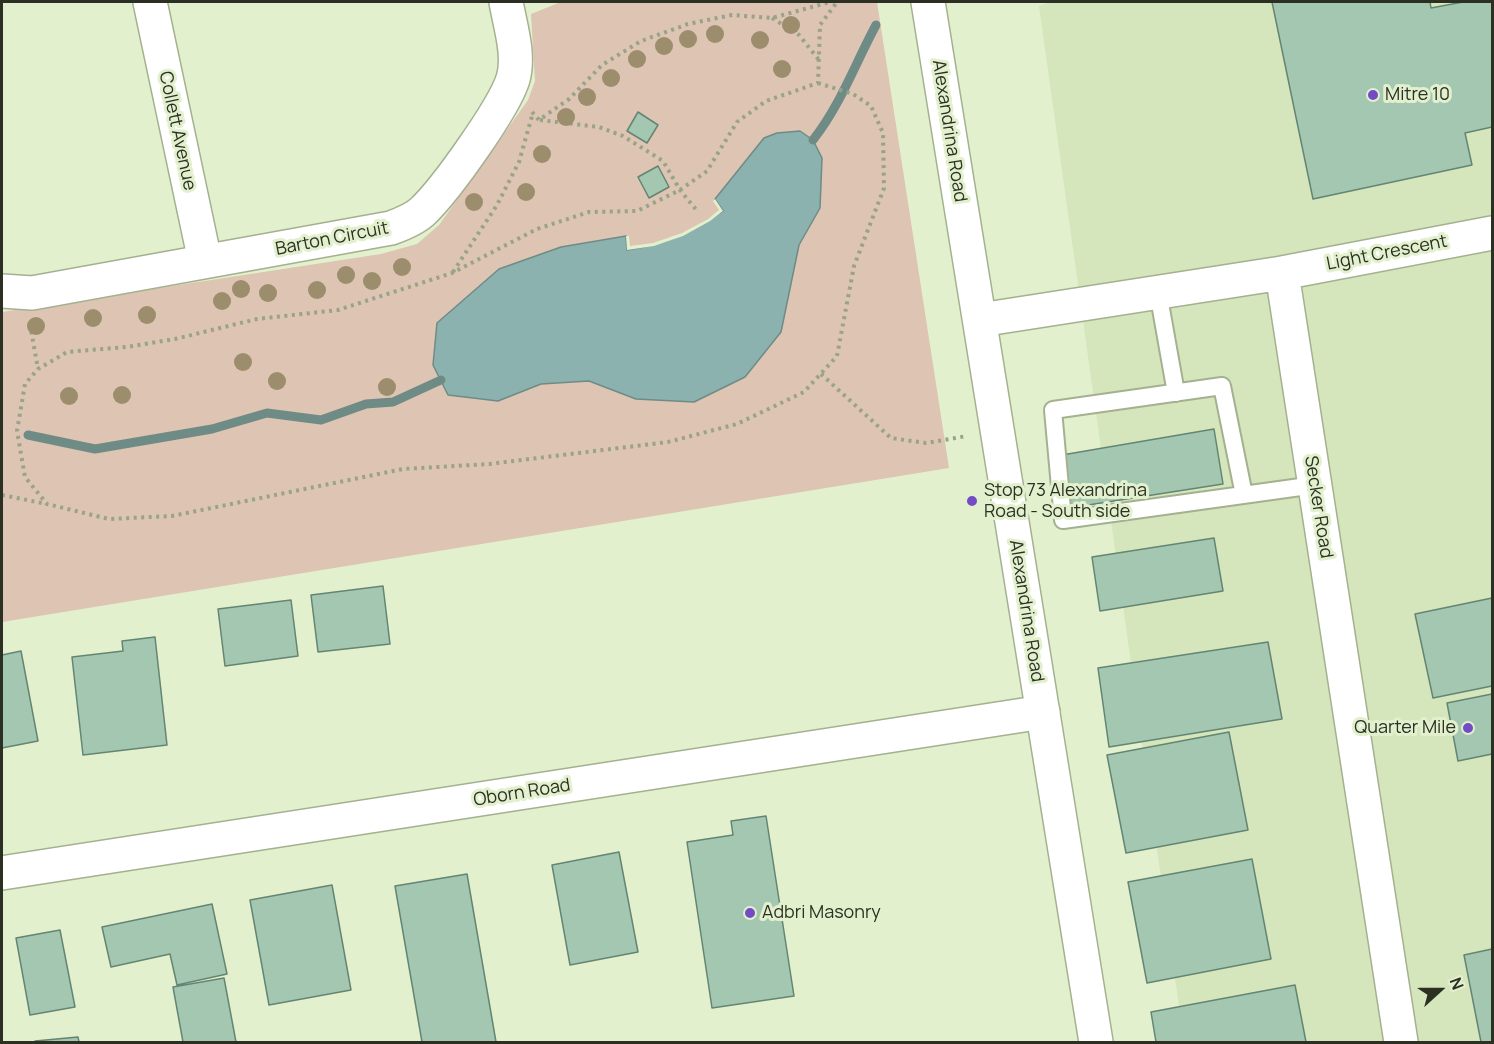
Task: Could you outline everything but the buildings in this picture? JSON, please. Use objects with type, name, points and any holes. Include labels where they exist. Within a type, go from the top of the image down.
[{"type":"street","name":"Collett Avenue","points":[[150,2],[205,261]]},
{"type":"street","name":"Barton Circuit","points":[[17,292],[380,231],[409,221],[422,212],[460,165],[504,99],[513,77],[514,67],[514,48],[506,2]]},
{"type":"street","name":"Alexandrina Road","points":[[928,2],[1096,1042]]},
{"type":"street","name":"Light Crescent","points":[[1282,273],[1492,233]]},
{"type":"street","points":[[980,320],[1282,273]]},
{"type":"street","name":"Secker Road","points":[[1282,273],[1401,1042]]},
{"type":"street","name":"Oborn Road","points":[[2,873],[1043,712]]},
{"type":"lane","points":[[1158,292],[1176,393]]},
{"type":"lane","points":[[1244,495],[1222,386],[1053,410],[1063,520],[1244,495],[1315,485]]},
{"type":"path","points":[[539,120],[569,99],[602,64],[641,41],[688,24],[732,15],[772,18],[830,2]]},
{"type":"path","points":[[818,83],[820,25],[837,2]]},
{"type":"path","points":[[772,18],[799,35],[819,60]]},
{"type":"path","points":[[2,495],[109,519],[171,516],[403,468],[489,464],[668,442],[737,424],[804,392],[837,356],[854,266],[884,188],[883,133],[870,106],[853,94],[818,83],[766,101],[737,122],[707,171],[680,190],[637,210],[589,212],[537,230],[452,273],[338,310],[257,319],[175,339],[127,347],[67,352],[38,369],[26,384],[17,431],[25,477],[47,504]]},
{"type":"path","points":[[504,99],[533,112],[539,120],[599,127],[623,136],[663,161],[680,190],[698,212]]},
{"type":"path","points":[[452,273],[497,205],[519,162],[533,112]]},
{"type":"path","points":[[17,292],[30,331],[38,369]]},
{"type":"path","points":[[821,374],[891,438],[926,443],[997,430]]},
{"type":"shaded area","points":[[561,2],[877,2],[949,468],[2,622],[2,312],[381,254],[417,244],[439,225],[528,100],[535,81],[531,14]]},
{"type":"shaded area","points":[[1050,2],[1492,2],[1492,1042],[1184,1042],[1039,6]]},
{"type":"water","points":[[800,131],[813,140],[822,158],[820,208],[799,245],[781,332],[745,377],[694,402],[636,399],[589,381],[541,384],[498,401],[448,395],[433,365],[437,323],[499,269],[561,247],[626,236],[627,250],[667,241],[678,236],[723,211],[715,199],[764,138],[777,133]]},
{"type":"pier","points":[[715,199],[723,211],[710,221],[683,236],[654,246],[627,250],[626,236],[629,236],[630,246],[653,243],[682,233],[708,219],[719,210],[713,201]]},
{"type":"waterway","points":[[813,140],[839,99],[876,25]]},
{"type":"waterway","points":[[28,435],[95,449],[212,429],[267,413],[321,420],[366,404],[393,402],[441,380]]},
{"type":"place","name":"Mitre 10","points":[[1373,95]]},
{"type":"place","name":"Stop 73 Alexandrina Road - South side","points":[[972,501]]},
{"type":"place","name":"Quarter Mile","points":[[1468,728]]},
{"type":"place","name":"Adbri Masonry","points":[[750,913]]}]
